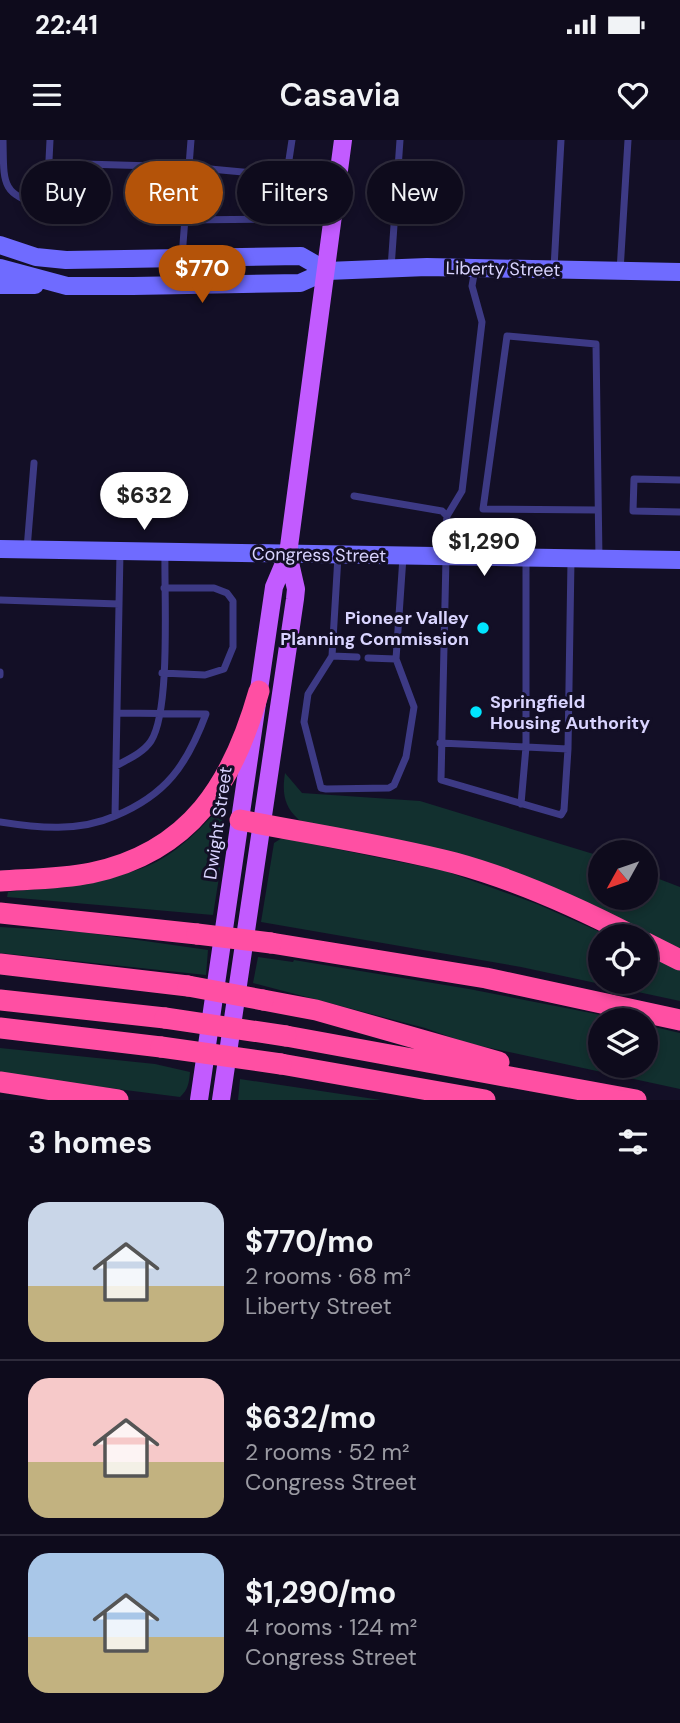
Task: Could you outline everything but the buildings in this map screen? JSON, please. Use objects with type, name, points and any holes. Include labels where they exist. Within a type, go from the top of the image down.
[{"type":"highway","points":[[0,881],[72,876],[107,869],[144,855],[173,836],[207,803],[227,775],[245,740],[259,691]]},
{"type":"highway","points":[[240,820],[434,858],[482,871],[534,890],[607,924]]},
{"type":"highway","points":[[0,913],[271,943],[463,974],[680,1020]]},
{"type":"highway","points":[[658,949],[680,960]]},
{"type":"highway","points":[[0,964],[188,986],[316,1010],[465,1052],[560,1086]]},
{"type":"highway","points":[[0,1000],[164,1018],[286,1036],[636,1100]]},
{"type":"highway","points":[[0,1028],[281,1064],[485,1100]]},
{"type":"highway","points":[[0,1082],[118,1100]]},
{"type":"main road","name":"Dwight Street","points":[[199,1100],[274,587],[288,554],[343,140]]},
{"type":"main road","name":"Liberty Street","points":[[0,245],[49,259],[301,256],[327,271]]},
{"type":"main road","name":"Liberty Street","points":[[0,268],[67,286],[300,283],[327,271],[391,269],[680,272]]},
{"type":"main road","points":[[0,285],[67,286]]},
{"type":"main road","name":"Congress Street","points":[[0,549],[680,560]]},
{"type":"main road","name":"Dwight Street","points":[[221,1100],[296,589],[288,554]]},
{"type":"lane","points":[[3,140],[5,186],[21,201]]},
{"type":"lane","points":[[49,161],[50,140]]},
{"type":"lane","points":[[189,161],[191,140]]},
{"type":"lane","points":[[290,161],[292,140]]},
{"type":"lane","points":[[391,269],[400,140]]},
{"type":"lane","points":[[554,270],[561,140]]},
{"type":"lane","points":[[620,272],[628,140]]},
{"type":"lane","points":[[183,257],[186,224]]},
{"type":"lane","points":[[475,269],[472,286],[482,322],[463,491],[460,500],[447,516],[444,558],[441,780],[561,815],[564,810],[568,749],[571,560]]},
{"type":"lane","points":[[598,510],[483,509],[507,336],[596,344],[599,560]]},
{"type":"lane","points":[[27,549],[34,463]]},
{"type":"lane","points":[[680,480],[634,479],[633,511],[680,512]]},
{"type":"lane","points":[[354,496],[442,512],[447,516]]},
{"type":"lane","points":[[115,816],[120,551]]},
{"type":"lane","points":[[116,766],[134,756],[150,741],[161,713],[165,552]]},
{"type":"lane","points":[[338,555],[332,656],[308,694],[304,722],[318,784],[326,789],[384,789],[394,785],[412,736],[414,707],[396,659],[403,557]]},
{"type":"lane","points":[[521,804],[526,747],[526,559]]},
{"type":"lane","points":[[162,673],[205,675],[224,669],[233,647],[233,601],[227,593],[214,588],[164,588]]},
{"type":"lane","points":[[0,600],[119,604]]},
{"type":"lane","points":[[332,656],[356,657]]},
{"type":"lane","points":[[368,657],[396,659]]},
{"type":"lane","points":[[0,822],[39,828],[97,824],[139,806],[171,778],[192,751],[206,714],[117,713]]},
{"type":"lane","points":[[440,743],[568,749]]},
{"type":"green space","points":[[285,773],[302,793],[420,801],[588,852],[588,907],[474,863],[438,852],[304,822],[293,814],[287,804]]},
{"type":"green space","points":[[223,804],[220,871],[213,915],[7,897],[8,892],[100,880],[152,864],[181,845]]},
{"type":"green space","points":[[282,838],[445,871],[537,904],[588,927],[588,981],[521,967],[261,922],[274,843]]},
{"type":"green space","points":[[658,879],[680,887],[680,949],[658,939],[658,924],[625,924],[594,910],[658,910]]},
{"type":"green space","points":[[0,927],[82,932],[208,950],[206,975],[0,953]]},
{"type":"green space","points":[[258,957],[294,960],[469,989],[588,1012],[588,1069],[467,1043],[425,1028],[253,983]]},
{"type":"green space","points":[[658,959],[680,969],[680,1001],[647,994],[658,994]]},
{"type":"green space","points":[[658,1028],[680,1033],[680,1089],[629,1078],[658,1078]]},
{"type":"green space","points":[[0,1048],[155,1064],[190,1072],[189,1080],[180,1097],[0,1074]]},
{"type":"green space","points":[[240,1079],[381,1100],[238,1100]]},
{"type":"place","name":"Pioneer Valley Planning Commission","points":[[483,628]]},
{"type":"place","name":"Springfield Housing Authority","points":[[476,712]]}]
